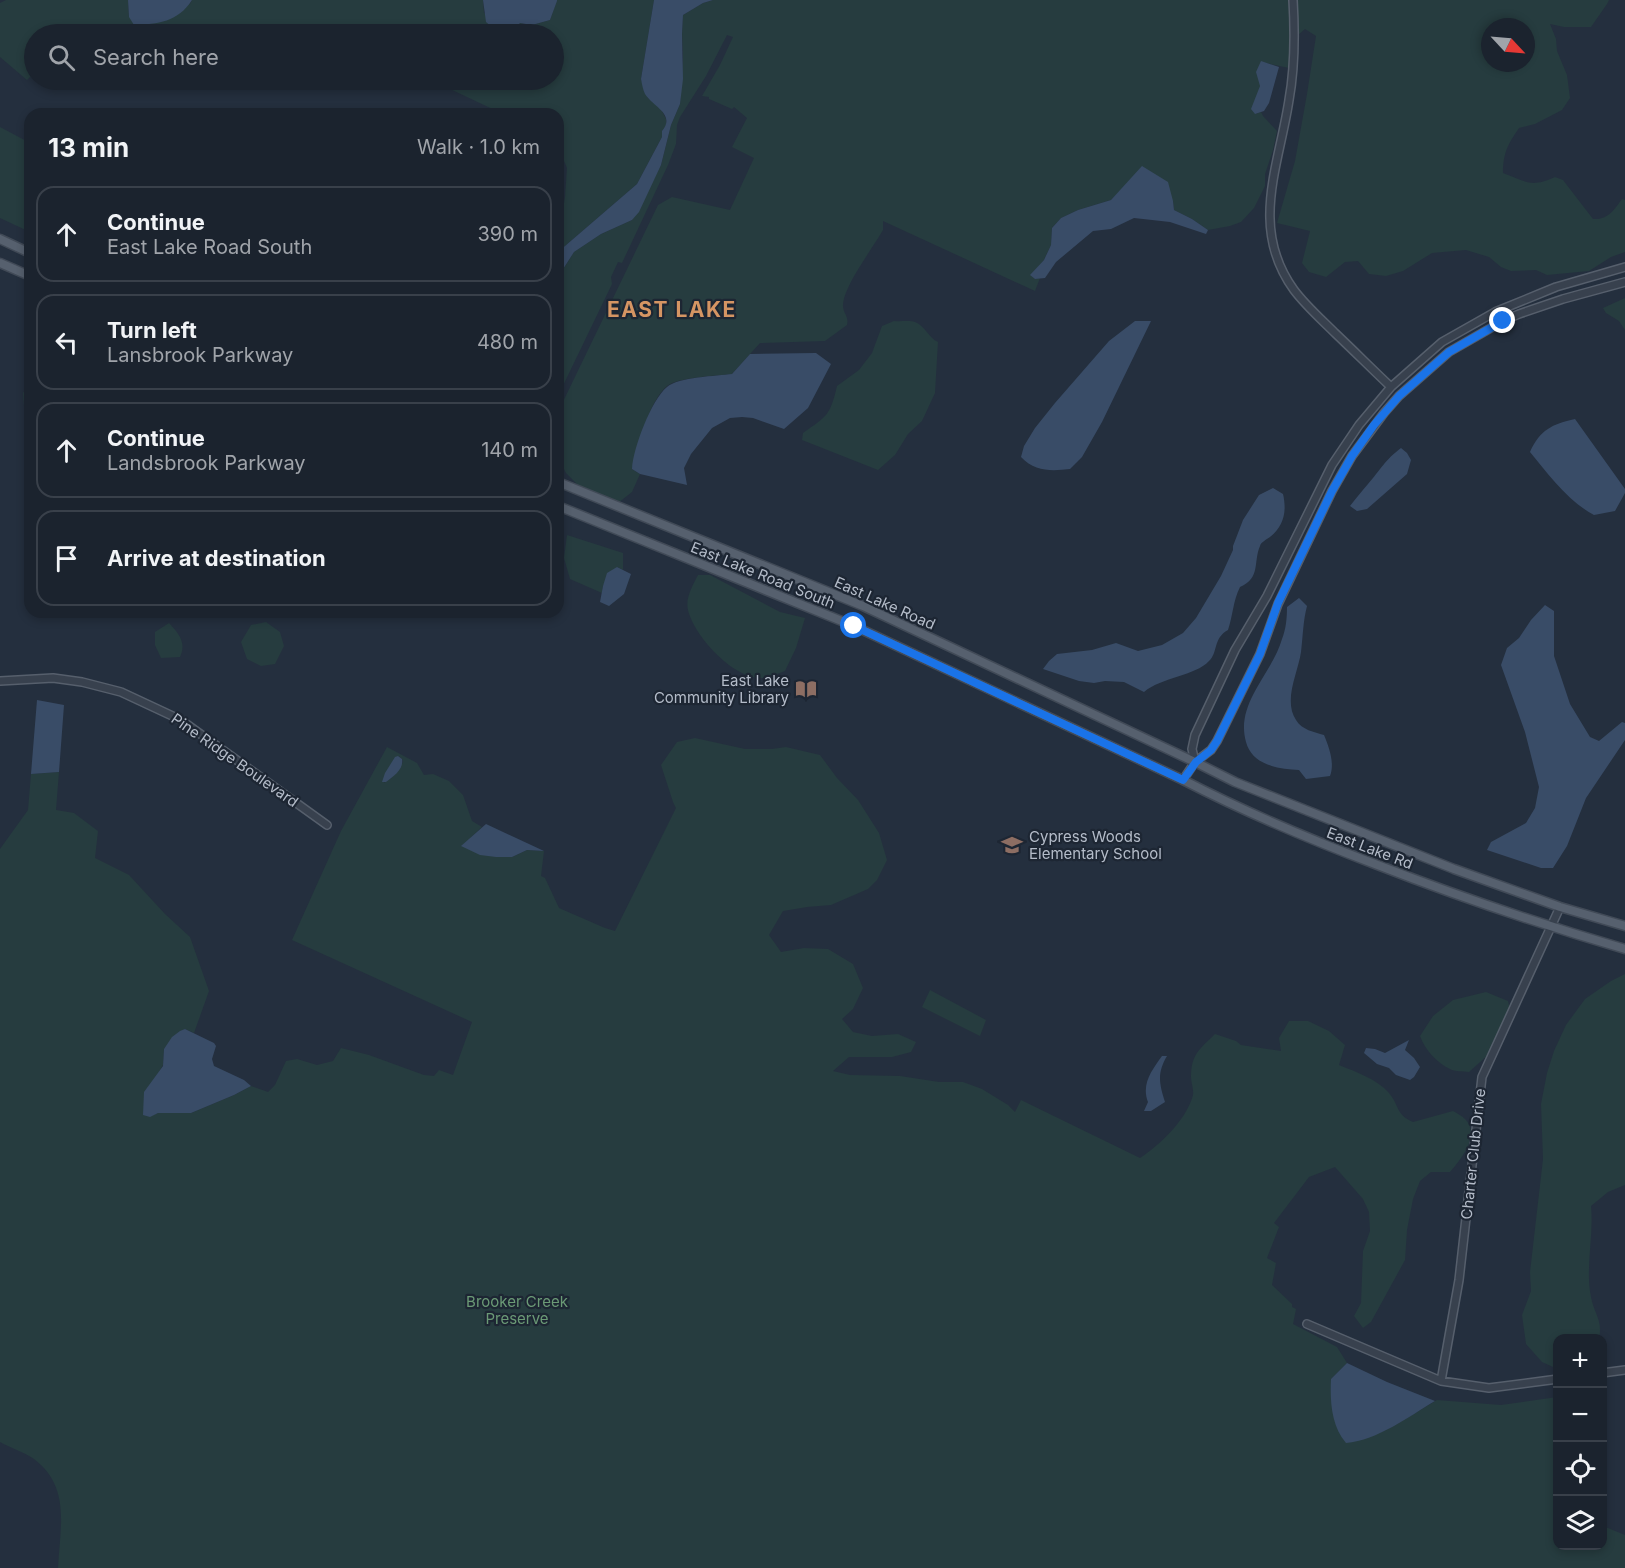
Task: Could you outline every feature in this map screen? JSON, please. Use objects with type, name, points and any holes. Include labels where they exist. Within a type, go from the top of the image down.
[{"type":"main road","points":[[0,239],[24,250]]},
{"type":"main road","points":[[0,263],[24,273]]},
{"type":"main road","name":"East Lake Road","points":[[564,484],[863,606],[1196,762]]},
{"type":"main road","name":"East Lake Road South","points":[[564,508],[854,626],[1183,780]]},
{"type":"main road","name":"East Lake Rd","points":[[1196,762],[1235,782],[1423,857],[1560,907]]},
{"type":"main road","name":"East Lake Rd","points":[[1183,780],[1308,838],[1443,890],[1552,928]]},
{"type":"main road","points":[[1560,907],[1625,926]]},
{"type":"main road","points":[[1552,928],[1625,949]]},
{"type":"street","points":[[1293,0],[1292,81],[1269,204],[1273,240],[1279,260],[1293,289],[1320,319],[1391,387]]},
{"type":"street","points":[[1196,762],[1192,749],[1195,735],[1235,650],[1267,596],[1332,465],[1354,431],[1391,387],[1442,342],[1495,312],[1556,286],[1625,267]]},
{"type":"street","points":[[1183,780],[1196,762],[1211,750],[1217,741],[1260,654],[1278,603],[1341,475],[1365,436],[1399,396],[1449,352],[1503,321],[1563,299],[1625,282]]},
{"type":"street","name":"Pine Ridge Boulevard","points":[[0,681],[53,678],[82,682],[121,692],[181,720],[327,825]]},
{"type":"street","name":"Charter Club Drive","points":[[1441,1381],[1459,1280],[1482,1077],[1560,907]]},
{"type":"street","points":[[1307,1324],[1441,1381],[1489,1388],[1553,1380]]},
{"type":"street","points":[[1607,1372],[1625,1370]]},
{"type":"green space","points":[[6,0],[128,0],[129,17],[190,4],[192,0],[483,0],[484,13],[499,24],[24,24],[24,77],[0,57],[0,3]]},
{"type":"green space","points":[[557,0],[654,0],[641,79],[648,98],[661,109],[666,119],[662,137],[637,184],[564,247],[567,168],[564,161],[564,108],[490,108],[452,90],[564,90],[564,24],[536,24],[550,20]]},
{"type":"green space","points":[[713,0],[1289,0],[1291,27],[1289,68],[1261,62],[1255,114],[1261,112],[1277,131],[1265,174],[1265,186],[1254,208],[1241,222],[1208,230],[1174,210],[1173,201],[1123,188],[1111,200],[1061,218],[1052,228],[1051,245],[1044,260],[1031,275],[1035,279],[1040,278],[1035,291],[883,221],[883,230],[847,289],[843,307],[847,325],[825,341],[760,343],[732,374],[688,379],[667,386],[654,402],[641,437],[632,469],[640,474],[632,492],[618,503],[579,486],[566,473],[564,469],[564,400],[658,205],[672,197],[730,210],[754,158],[732,147],[747,118],[734,107],[732,109],[709,97],[702,96],[733,37],[727,35],[706,76],[680,117],[676,144],[668,165],[622,263],[618,262],[611,277],[612,284],[564,384],[564,268],[574,252],[601,234],[632,220],[661,165],[671,125],[680,104],[683,15]]},
{"type":"green space","points":[[1296,0],[1609,0],[1591,27],[1564,27],[1550,24],[1556,39],[1557,51],[1567,75],[1570,98],[1562,110],[1535,124],[1519,128],[1507,149],[1503,173],[1534,183],[1555,177],[1563,180],[1593,219],[1607,216],[1622,199],[1625,200],[1625,252],[1611,257],[1589,271],[1547,275],[1536,270],[1511,271],[1501,267],[1489,257],[1466,250],[1432,253],[1403,271],[1386,276],[1369,274],[1358,261],[1345,262],[1326,277],[1309,272],[1302,263],[1310,231],[1277,223],[1295,161],[1316,36],[1305,29],[1298,35]]},
{"type":"green space","points":[[0,127],[24,140],[24,229],[0,218]]},
{"type":"green space","points":[[1625,298],[1625,330],[1619,321],[1606,313],[1603,308]]},
{"type":"green space","points":[[894,321],[915,322],[938,342],[935,393],[922,421],[908,434],[895,455],[878,470],[802,440],[803,433],[822,419],[829,410],[837,386],[859,370],[872,353],[882,326]]},
{"type":"green space","points":[[567,535],[623,553],[623,570],[617,567],[603,586],[602,593],[570,579],[564,558]]},
{"type":"green space","points":[[698,575],[710,575],[780,612],[805,618],[796,648],[785,671],[766,678],[752,677],[728,664],[707,643],[698,632],[687,605]]},
{"type":"green space","points":[[266,622],[280,632],[284,646],[275,664],[261,666],[247,659],[241,642],[251,625]]},
{"type":"green space","points":[[169,623],[176,630],[182,642],[182,652],[180,657],[161,658],[155,645],[155,632]]},
{"type":"green space","name":"Brooker Creek Preserve","points":[[695,738],[745,749],[786,747],[820,755],[837,778],[858,800],[879,833],[887,860],[877,880],[868,889],[831,905],[783,911],[769,935],[781,952],[804,948],[828,949],[853,964],[863,988],[853,1009],[842,1019],[853,1032],[872,1036],[898,1034],[916,1042],[911,1052],[892,1057],[849,1057],[833,1071],[850,1075],[900,1076],[939,1082],[963,1082],[982,1089],[1015,1112],[1021,1100],[1140,1158],[1164,1139],[1185,1113],[1193,1095],[1191,1069],[1195,1057],[1215,1034],[1241,1045],[1281,1051],[1279,1038],[1289,1021],[1308,1021],[1329,1031],[1345,1045],[1339,1065],[1379,1084],[1389,1093],[1400,1113],[1407,1119],[1413,1122],[1453,1111],[1464,1118],[1471,1132],[1468,1147],[1450,1172],[1431,1172],[1420,1181],[1413,1199],[1407,1230],[1405,1260],[1371,1322],[1363,1328],[1354,1316],[1361,1303],[1363,1251],[1370,1231],[1369,1212],[1363,1199],[1335,1167],[1309,1177],[1274,1223],[1279,1227],[1267,1258],[1276,1263],[1272,1285],[1296,1309],[1293,1324],[1337,1347],[1347,1363],[1331,1379],[1367,1438],[1392,1427],[1437,1400],[1501,1405],[1553,1398],[1553,1550],[1607,1550],[1607,1528],[1625,1535],[1625,1568],[58,1568],[61,1509],[54,1482],[46,1470],[34,1459],[0,1442],[0,849],[28,810],[31,774],[59,772],[56,810],[74,813],[98,831],[95,858],[129,875],[190,937],[209,991],[194,1033],[185,1029],[164,1049],[163,1065],[156,1077],[150,1116],[158,1113],[191,1113],[251,1086],[268,1092],[275,1085],[286,1061],[297,1059],[317,1065],[333,1061],[341,1048],[369,1055],[424,1075],[434,1076],[439,1070],[453,1075],[472,1022],[292,940],[341,831],[387,747],[417,763],[424,775],[433,774],[449,781],[463,795],[472,821],[482,827],[462,846],[512,857],[527,850],[544,851],[541,876],[545,878],[559,908],[615,931],[676,808],[661,765],[677,742]],"holes":[[[398,756],[403,762],[391,778],[384,783]]]},
{"type":"green space","points":[[1625,974],[1625,1185],[1608,1192],[1591,1206],[1589,1286],[1599,1322],[1600,1334],[1553,1334],[1553,1367],[1542,1362],[1526,1344],[1522,1315],[1531,1291],[1530,1272],[1543,1159],[1541,1104],[1547,1073],[1566,1025],[1585,999]]},
{"type":"green space","points":[[930,990],[986,1020],[980,1036],[922,1007]]},
{"type":"green space","points":[[1486,992],[1508,1001],[1510,1009],[1489,1054],[1469,1072],[1452,1070],[1432,1056],[1420,1036],[1433,1016],[1453,1000]]},
{"type":"water","points":[[128,0],[192,0],[180,13],[167,20],[151,24],[133,24],[129,17]]},
{"type":"water","points":[[483,0],[557,0],[550,20],[536,24],[488,24],[486,22]]},
{"type":"water","points":[[654,0],[713,0],[683,15],[683,79],[680,104],[671,125],[661,165],[639,212],[632,220],[601,234],[574,252],[564,268],[564,247],[637,184],[662,137],[662,131],[666,125],[665,115],[645,94],[641,79]]},
{"type":"water","points":[[1261,61],[1279,67],[1269,103],[1264,111],[1255,114],[1251,109],[1260,86],[1256,72]]},
{"type":"water","points":[[1142,166],[1168,182],[1174,210],[1208,230],[1206,234],[1170,222],[1134,218],[1111,229],[1093,231],[1056,262],[1045,278],[1035,279],[1030,275],[1044,260],[1051,245],[1052,228],[1061,218],[1111,200]]},
{"type":"water","points":[[1135,321],[1151,321],[1102,422],[1082,457],[1070,469],[1063,470],[1038,468],[1026,462],[1021,457],[1024,446],[1035,428],[1109,341]]},
{"type":"water","points":[[816,353],[831,364],[808,408],[784,429],[753,418],[742,417],[730,418],[712,428],[691,454],[684,468],[687,485],[640,474],[632,469],[649,413],[667,387],[688,379],[732,374],[750,354]]},
{"type":"water","points":[[1575,419],[1625,489],[1615,511],[1594,515],[1576,503],[1559,487],[1530,452],[1538,438],[1548,429]]},
{"type":"water","points":[[1401,448],[1411,460],[1407,474],[1367,509],[1357,511],[1350,506],[1387,461]]},
{"type":"water","points":[[1273,488],[1283,494],[1285,506],[1281,523],[1275,533],[1261,545],[1254,574],[1247,583],[1240,587],[1238,592],[1228,630],[1220,637],[1212,658],[1203,666],[1144,692],[1124,682],[1079,681],[1043,669],[1057,654],[1092,650],[1116,643],[1138,651],[1162,645],[1183,633],[1196,618],[1221,576],[1243,520],[1259,495]]},
{"type":"water","points":[[617,567],[631,574],[624,594],[609,606],[600,602],[603,586],[607,573]]},
{"type":"water","points":[[1299,598],[1307,606],[1301,652],[1292,686],[1292,712],[1302,726],[1324,735],[1332,760],[1330,776],[1306,779],[1299,770],[1275,767],[1260,761],[1249,750],[1244,728],[1250,702],[1277,652],[1286,623],[1287,607]]},
{"type":"water","points":[[1545,605],[1554,611],[1554,656],[1570,704],[1590,737],[1599,741],[1622,722],[1625,723],[1625,740],[1586,798],[1567,846],[1553,868],[1541,868],[1487,850],[1491,842],[1526,823],[1535,808],[1539,787],[1525,732],[1501,665],[1507,648],[1519,638]]},
{"type":"water","points":[[37,700],[64,705],[59,772],[31,774]]},
{"type":"water","points":[[398,756],[402,759],[400,769],[386,782],[382,782],[385,773]]},
{"type":"water","points":[[486,824],[544,851],[527,850],[512,857],[496,857],[480,855],[461,846]]},
{"type":"water","points":[[185,1029],[214,1043],[216,1046],[212,1059],[214,1066],[244,1080],[251,1086],[191,1113],[158,1113],[150,1117],[143,1115],[144,1092],[163,1066],[164,1049],[172,1037]]},
{"type":"water","points":[[1409,1040],[1405,1050],[1420,1067],[1410,1080],[1377,1064],[1364,1053],[1366,1048],[1385,1053]]},
{"type":"water","points":[[1162,1056],[1167,1056],[1160,1078],[1165,1102],[1151,1111],[1144,1111],[1148,1102],[1147,1083],[1151,1072]]},
{"type":"water","points":[[1347,1363],[1435,1401],[1381,1433],[1346,1443],[1334,1421],[1331,1379]]},
{"type":"place","name":"East Lake Community Library","points":[[806,689]]},
{"type":"place","name":"Cypress Woods Elementary School","points":[[1012,845]]},
{"type":"district","name":"EAST LAKE","points":[[672,309]]},
{"type":"route","points":[[854,626],[1183,780],[1196,762],[1211,750],[1217,741],[1260,654],[1278,603],[1332,491],[1365,436],[1399,396],[1449,352],[1503,321]]}]
